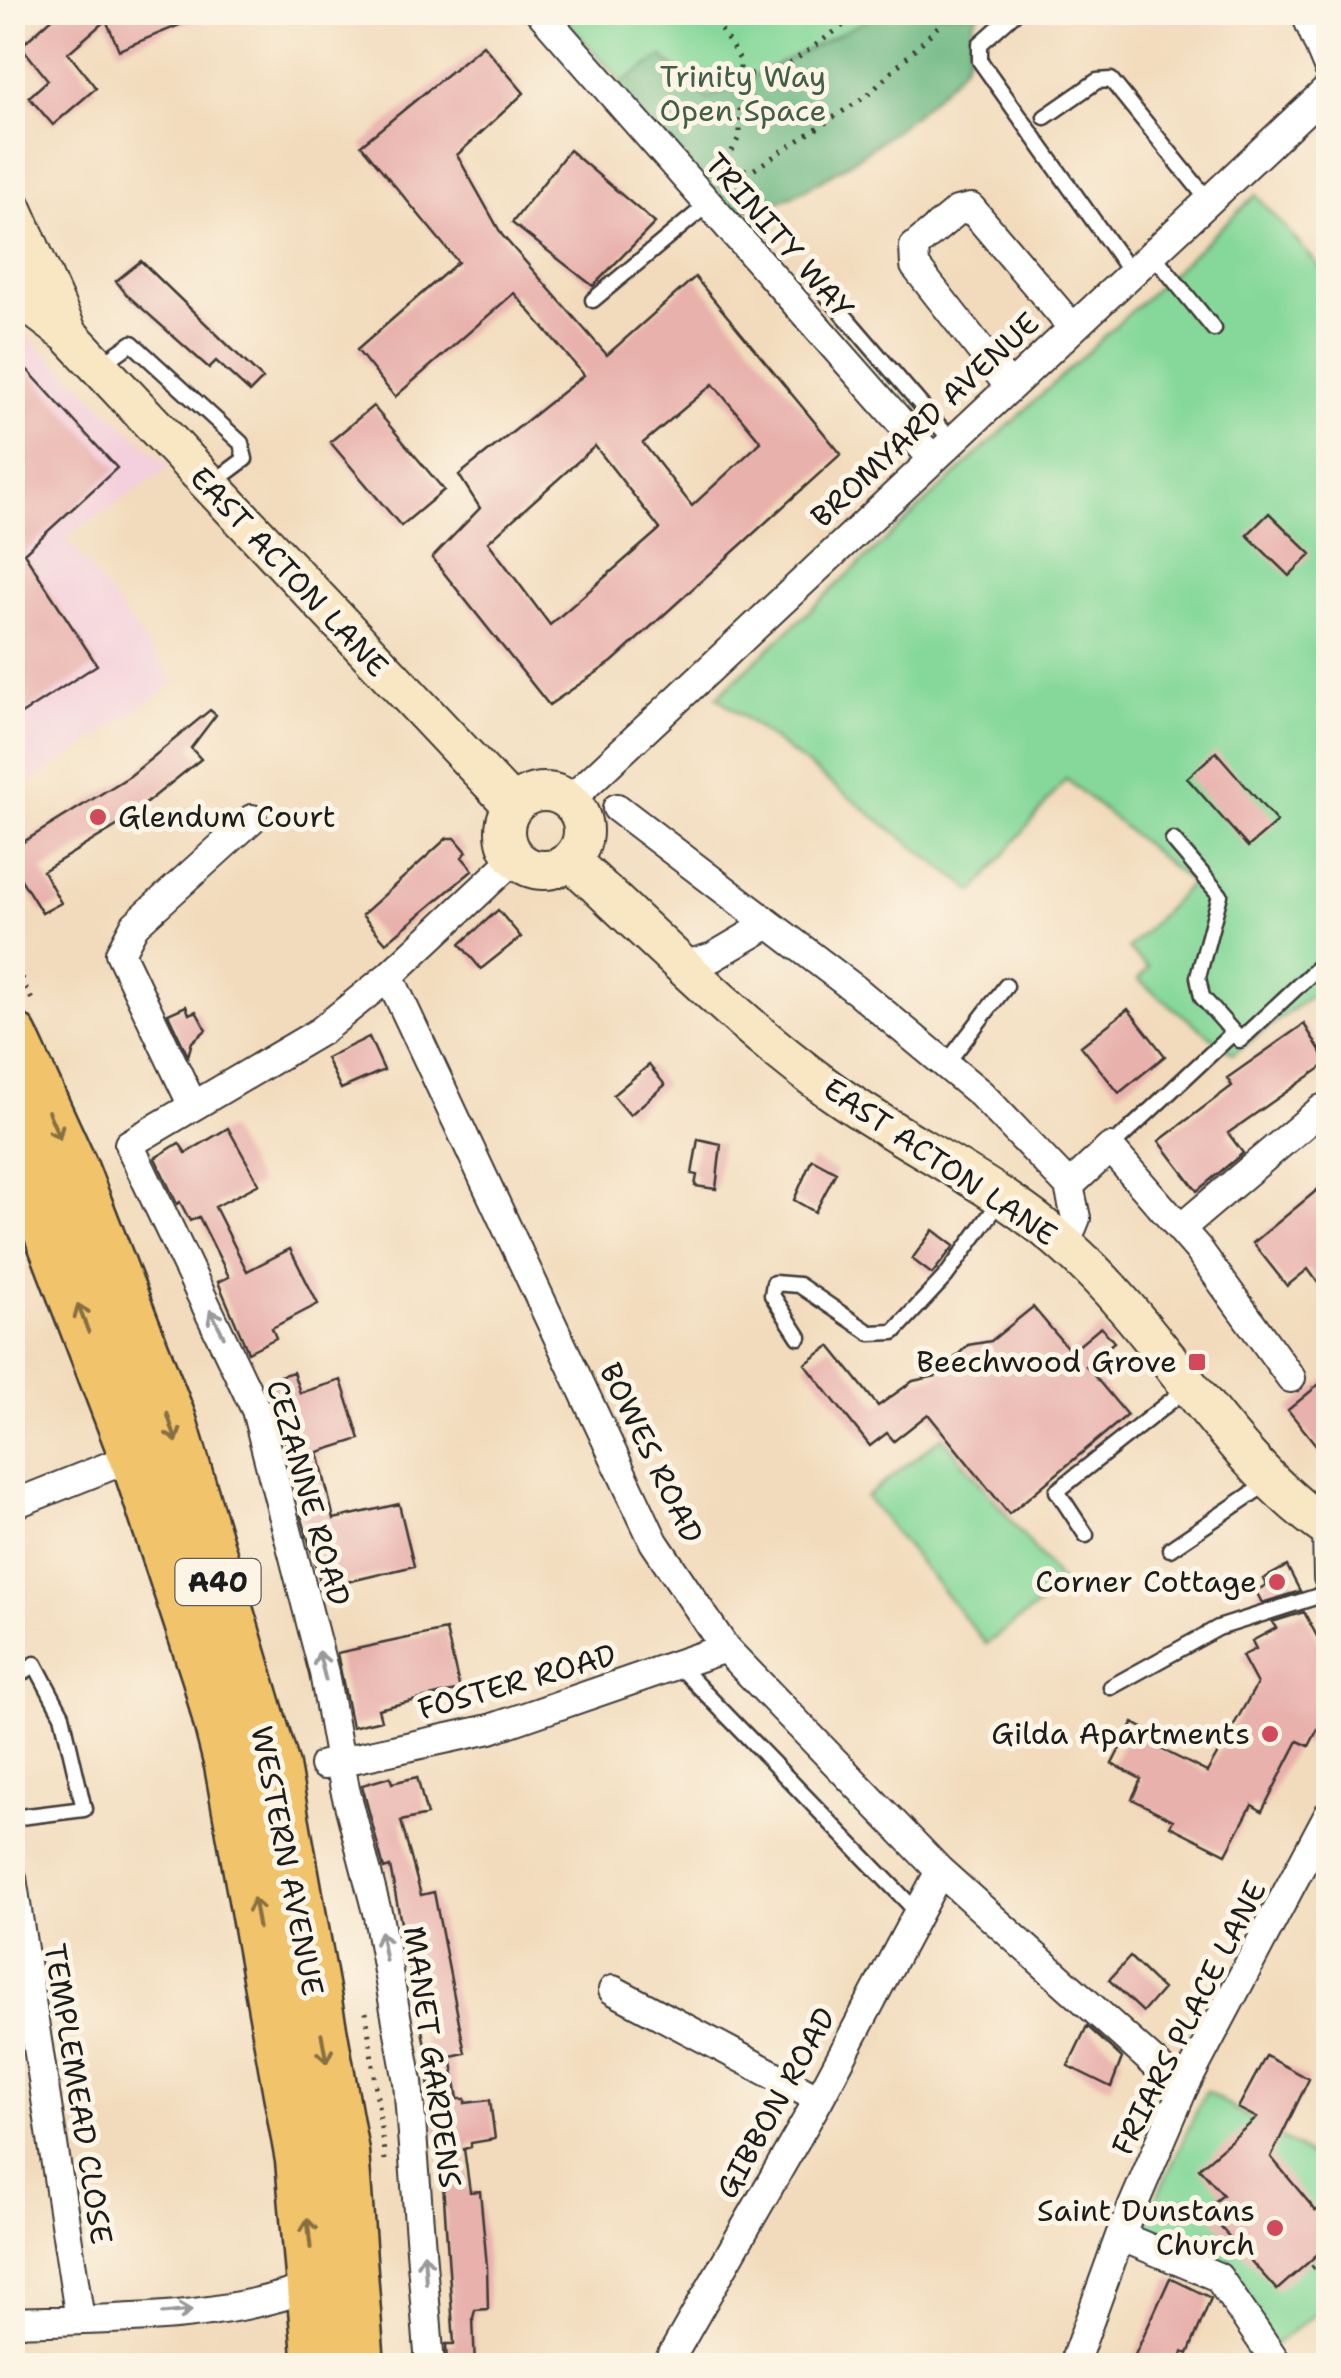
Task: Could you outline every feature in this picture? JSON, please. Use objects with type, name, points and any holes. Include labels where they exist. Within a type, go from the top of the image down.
[{"type":"highway","name":"WESTERN AVENUE","points":[[12,1037],[73,1170],[171,1421],[274,1767],[343,2152],[359,2366]]},
{"type":"highway","name":"WESTERN AVENUE","points":[[18,1162],[135,1456],[208,1678],[230,1765],[301,2160],[319,2366]]},
{"type":"street","name":"TRINITY WAY","points":[[540,12],[707,204],[941,449]]},
{"type":"street","points":[[1306,12],[1328,67]]},
{"type":"street","name":"BROMYARD AVENUE","points":[[569,801],[1328,89]]},
{"type":"street","name":"EAST ACTON LANE","points":[[12,208],[68,334]]},
{"type":"street","points":[[1009,386],[915,266],[914,247],[957,211],[972,208],[1072,327]]},
{"type":"street","name":"EAST ACTON LANE","points":[[12,292],[68,334],[96,369],[513,806]]},
{"type":"street","points":[[546,792],[569,801],[582,824],[578,850],[570,860],[560,867],[536,869],[516,858],[506,838],[513,806],[534,793],[546,792]]},
{"type":"street","points":[[618,808],[946,1064],[1069,1186],[1076,1218],[1065,1245]]},
{"type":"street","points":[[252,819],[135,925],[120,953],[192,1104],[322,1031],[389,976],[516,858]]},
{"type":"street","name":"EAST ACTON LANE","points":[[570,860],[824,1086],[1003,1197],[1065,1245],[1138,1320],[1270,1482],[1328,1528]]},
{"type":"street","points":[[686,964],[714,957],[769,924]]},
{"type":"street","name":"BOWES ROAD","points":[[389,976],[654,1542],[725,1648],[940,1871],[1183,2089]]},
{"type":"street","name":"CEZANNE ROAD","points":[[192,1104],[129,1144],[256,1410],[324,1673],[332,1764]]},
{"type":"street","points":[[1180,1228],[1322,1110]]},
{"type":"street","points":[[1069,1186],[1110,1148],[1180,1228],[1290,1378]]},
{"type":"street","points":[[12,1505],[135,1456]]},
{"type":"street","points":[[1328,1528],[1328,1578]]},
{"type":"street","name":"FOSTER ROAD","points":[[332,1764],[490,1729],[725,1648]]},
{"type":"street","name":"MANET GARDENS","points":[[332,1764],[378,1916],[408,2082],[430,2366]]},
{"type":"street","name":"FRIARS PLACE LANE","points":[[1074,2366],[1120,2236],[1183,2089],[1328,1815]]},
{"type":"street","name":"GIBBON ROAD","points":[[666,2366],[818,2099],[940,1871]]},
{"type":"street","name":"TEMPLEMEAD CLOSE","points":[[12,1878],[80,2320]]},
{"type":"street","points":[[613,1990],[818,2099]]},
{"type":"street","points":[[1120,2236],[1218,2277],[1279,2366]]},
{"type":"street","points":[[12,2322],[176,2313],[283,2297],[314,2285]]},
{"type":"lane","points":[[1016,12],[980,44],[980,62],[1130,272]]},
{"type":"lane","points":[[1045,117],[1097,81],[1111,80],[1208,200]]},
{"type":"lane","points":[[12,88],[12,107]]},
{"type":"lane","points":[[593,300],[707,204]]},
{"type":"lane","points":[[1152,253],[1214,329]]},
{"type":"lane","points":[[813,279],[941,449]]},
{"type":"lane","points":[[96,369],[132,342],[241,444],[245,459],[210,486]]},
{"type":"lane","points":[[1174,840],[1220,895],[1198,977],[1202,998],[1240,1040],[1328,958]]},
{"type":"lane","points":[[946,1064],[1006,986]]},
{"type":"lane","points":[[1110,1148],[1233,1032]]},
{"type":"lane","points":[[798,1337],[772,1295],[774,1283],[799,1285],[870,1333],[883,1336],[894,1332],[946,1276],[1003,1197]]},
{"type":"lane","points":[[1086,1535],[1056,1491],[1190,1385]]},
{"type":"lane","points":[[1170,1549],[1270,1482]]},
{"type":"lane","points":[[1112,1687],[1218,1628],[1328,1593]]},
{"type":"lane","points":[[12,1680],[35,1664],[62,1714],[84,1808],[12,1818]]},
{"type":"lane","points":[[679,1666],[917,1912]]},
{"type":"path","points":[[707,204],[740,136],[740,60],[710,12]]},
{"type":"path","points":[[740,76],[778,72],[862,12]]},
{"type":"path","points":[[723,169],[753,170],[868,95],[953,12]]},
{"type":"path","points":[[366,2010],[386,2162]]},
{"type":"path","points":[[1312,2268],[1328,2254]]},
{"type":"shaded area","points":[[12,323],[170,467],[66,537],[175,683],[13,795]]},
{"type":"green space","name":"Trinity Way Open Space","points":[[559,13],[948,13],[739,209]]},
{"type":"green space","name":"Trinity Way Open Space","points":[[881,13],[979,13],[965,63],[927,103],[843,167],[764,207],[726,212],[614,88],[662,56],[708,99]]},
{"type":"green space","points":[[1256,195],[1328,276],[1328,992],[1321,988],[1233,1054],[1138,980],[1148,968],[1128,949],[1191,883],[1066,779],[974,892],[717,697]]},
{"type":"green space","points":[[942,1437],[1065,1586],[986,1644],[866,1497]]},
{"type":"green space","points":[[1206,2091],[1328,2167],[1328,2304],[1274,2345],[1221,2270],[1138,2237]]},
{"type":"building","points":[[59,12],[209,13],[119,50],[106,20],[68,53],[96,88],[53,125],[29,97],[48,80],[21,46]]},
{"type":"building","points":[[483,45],[524,93],[457,155],[502,235],[607,355],[695,277],[841,454],[612,662],[549,705],[432,558],[480,508],[459,475],[584,375],[514,293],[395,397],[357,350],[458,262],[361,145]],"holes":[[[713,384],[761,442],[692,506],[643,443]],[[595,446],[660,529],[550,625],[488,542]]]},
{"type":"building","points":[[569,150],[655,223],[593,286],[512,223]]},
{"type":"building","points":[[141,261],[263,379],[250,392],[216,361],[209,368],[127,295],[116,281]]},
{"type":"building","points":[[12,353],[117,468],[24,553],[97,665],[12,720],[12,469],[25,459],[12,445]]},
{"type":"building","points":[[373,406],[444,490],[401,526],[330,442]]},
{"type":"building","points":[[1269,513],[1311,554],[1289,576],[1247,535]]},
{"type":"building","name":"Glendum Court","points":[[210,710],[216,715],[191,748],[201,759],[120,824],[43,871],[61,903],[42,913],[12,865],[12,849],[130,776]]},
{"type":"building","points":[[1216,752],[1277,822],[1248,847],[1187,778]]},
{"type":"building","points":[[447,838],[455,838],[467,852],[462,857],[473,870],[386,943],[362,915]]},
{"type":"building","points":[[498,910],[521,937],[481,969],[460,944]]},
{"type":"building","points":[[186,1006],[189,1014],[196,1011],[206,1030],[192,1042],[188,1056],[168,1014]]},
{"type":"building","points":[[1128,1009],[1165,1056],[1119,1093],[1081,1046]]},
{"type":"building","points":[[1304,1024],[1328,1063],[1228,1133],[1243,1153],[1197,1191],[1159,1141],[1232,1086],[1227,1078]]},
{"type":"building","points":[[369,1037],[384,1070],[341,1089],[326,1058]]},
{"type":"building","points":[[649,1065],[665,1085],[630,1115],[613,1095]]},
{"type":"building","points":[[228,1128],[259,1184],[215,1207],[247,1271],[290,1249],[318,1304],[272,1328],[276,1338],[248,1352],[218,1282],[229,1277],[199,1217],[190,1221],[180,1202],[177,1204],[155,1158],[179,1143],[186,1153]]},
{"type":"building","points":[[698,1139],[721,1144],[716,1189],[695,1186],[697,1175],[692,1174]]},
{"type":"building","points":[[812,1159],[836,1172],[815,1212],[794,1200]]},
{"type":"building","points":[[1328,1181],[1328,1297],[1308,1269],[1287,1286],[1253,1243]]},
{"type":"building","points":[[933,1230],[954,1246],[932,1274],[912,1259]]},
{"type":"building","points":[[1033,1307],[1071,1352],[1101,1327],[1114,1342],[1086,1366],[1127,1415],[1009,1514],[928,1414],[894,1441],[887,1433],[870,1446],[805,1364],[830,1346],[878,1406],[913,1381],[936,1376],[968,1345],[991,1341]]},
{"type":"building","points":[[293,1372],[300,1393],[341,1380],[360,1439],[318,1452],[334,1519],[399,1504],[414,1566],[322,1588],[301,1515],[308,1513],[266,1380]]},
{"type":"building","points":[[1328,1377],[1328,1460],[1288,1410]]},
{"type":"building","name":"Corner Cottage","points":[[1287,1566],[1300,1591],[1262,1603],[1256,1591],[1266,1585],[1263,1579]]},
{"type":"building","name":"Gilda Apartments","points":[[1304,1612],[1320,1642],[1328,1638],[1328,1730],[1320,1725],[1309,1746],[1298,1741],[1262,1811],[1252,1805],[1226,1854],[1170,1826],[1173,1820],[1132,1799],[1141,1779],[1112,1764],[1133,1723],[1163,1739],[1159,1748],[1207,1772],[1257,1684],[1242,1656],[1256,1649],[1252,1641],[1276,1628],[1272,1622]]},
{"type":"building","points":[[446,1630],[460,1690],[378,1709],[381,1720],[352,1727],[337,1653]]},
{"type":"building","points":[[390,1777],[392,1783],[417,1777],[427,1815],[401,1821],[421,1895],[434,1892],[465,2053],[451,2056],[458,2099],[465,2099],[465,2103],[490,2100],[495,2139],[471,2143],[471,2147],[464,2149],[470,2192],[480,2191],[487,2266],[488,2309],[475,2310],[473,2318],[475,2366],[447,2366],[446,2344],[454,2344],[442,2169],[428,2082],[432,2081],[390,1867],[384,1869],[362,1785]]},
{"type":"building","points":[[1130,1957],[1163,1989],[1143,2012],[1109,1980]]},
{"type":"building","points":[[1087,2026],[1122,2058],[1111,2087],[1068,2066]]},
{"type":"building","name":"Saint Dunstans Church","points":[[1266,2056],[1309,2079],[1271,2157],[1316,2211],[1328,2202],[1328,2245],[1277,2290],[1205,2210],[1223,2195],[1199,2168],[1257,2118],[1238,2108]]},
{"type":"building","points":[[1170,2278],[1211,2298],[1188,2354],[1183,2352],[1178,2366],[1130,2366]]},
{"type":"place","name":"Glendum Court","points":[[98,817]]},
{"type":"place","name":"Beechwood Grove","points":[[1197,1362]]},
{"type":"place","name":"Corner Cottage","points":[[1277,1582]]},
{"type":"place","name":"Gilda Apartments","points":[[1270,1734]]},
{"type":"place","name":"Saint Dunstans Church","points":[[1275,2228]]}]
